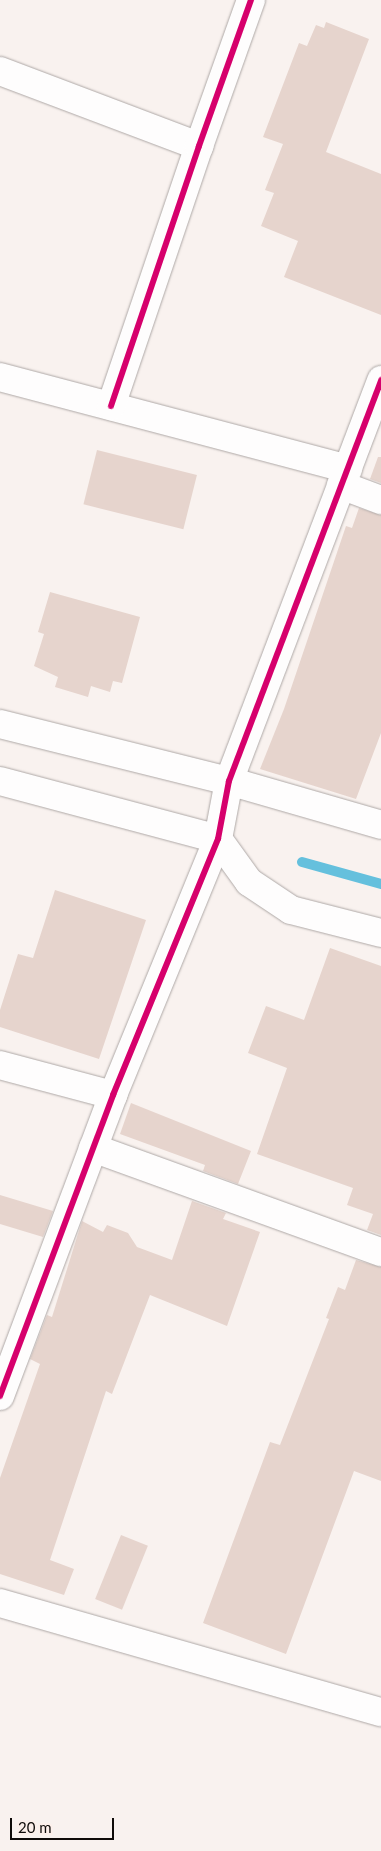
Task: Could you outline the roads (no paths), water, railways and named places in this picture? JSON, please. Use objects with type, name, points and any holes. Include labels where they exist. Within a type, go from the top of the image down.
[{"type":"street","points":[[111,406],[199,146],[251,0]]},
{"type":"street","points":[[0,71],[199,146]]},
{"type":"street","points":[[0,377],[111,406],[344,477],[381,500]]},
{"type":"street","points":[[0,1396],[7,1358],[218,839],[228,781],[381,380]]},
{"type":"street","points":[[0,724],[228,781],[381,825]]},
{"type":"street","points":[[0,781],[218,839],[249,882],[291,910],[381,933]]},
{"type":"street","points":[[0,1065],[113,1095]]},
{"type":"street","points":[[93,1148],[381,1252]]},
{"type":"street","points":[[0,1603],[381,1712]]},
{"type":"waterway","points":[[302,862],[381,884]]}]
